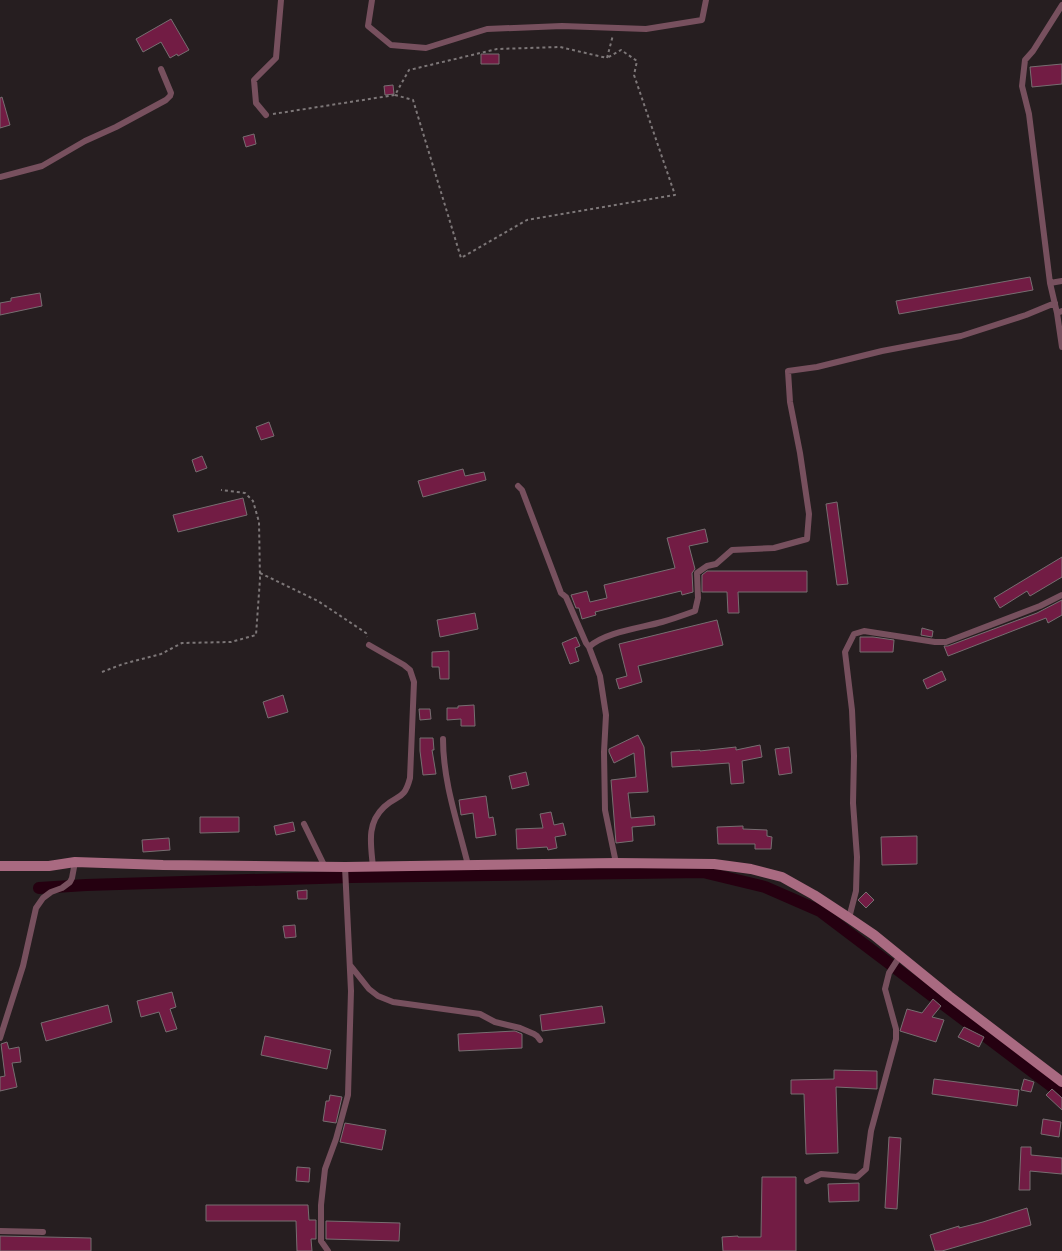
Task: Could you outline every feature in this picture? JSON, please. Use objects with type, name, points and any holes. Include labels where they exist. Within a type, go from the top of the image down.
[{"type":"street","points":[[0,866],[49,866],[75,862],[163,865],[325,867],[616,863],[714,864],[751,868],[782,877],[850,918],[1062,1082]]},
{"type":"lane","points":[[266,115],[256,103],[254,80],[276,58],[281,0]]},
{"type":"lane","points":[[372,0],[368,26],[391,45],[426,48],[487,29],[562,26],[646,29],[702,20],[706,0]]},
{"type":"lane","points":[[1062,4],[1033,51],[1025,60],[1022,86],[1029,114],[1050,283],[1055,303],[1060,312],[1062,347]]},
{"type":"lane","points":[[0,178],[42,166],[85,141],[116,127],[166,100],[171,93],[161,69]]},
{"type":"lane","points":[[1050,283],[1062,281]]},
{"type":"lane","points":[[589,647],[593,643],[604,638],[630,629],[662,622],[695,611],[698,598],[697,573],[707,566],[716,564],[732,550],[774,548],[807,539],[809,514],[800,453],[790,402],[788,371],[817,367],[882,351],[961,336],[1026,315],[1055,303]]},
{"type":"lane","points":[[518,486],[522,490],[562,593],[566,597],[589,647],[600,676],[606,714],[604,752],[605,810],[616,863]]},
{"type":"lane","points":[[850,918],[856,891],[857,857],[853,803],[854,756],[852,710],[845,652],[854,634],[864,631],[935,642],[946,642],[1062,596]]},
{"type":"lane","points":[[369,645],[404,665],[410,670],[414,682],[410,778],[407,789],[401,797],[384,808],[373,824],[370,835],[373,866]]},
{"type":"lane","points":[[444,739],[443,754],[447,781],[468,865]]},
{"type":"lane","points":[[304,824],[325,867]]},
{"type":"lane","points":[[0,1038],[23,966],[36,908],[43,898],[70,882],[75,862]]},
{"type":"lane","points":[[328,1251],[321,1241],[321,1206],[325,1168],[336,1139],[348,1095],[352,991],[345,867]]},
{"type":"lane","points":[[806,1181],[821,1174],[857,1176],[866,1169],[870,1131],[896,1040],[896,1029],[885,989],[889,973],[900,956]]},
{"type":"lane","points":[[350,965],[369,990],[378,996],[393,1002],[480,1014],[495,1022],[520,1028],[534,1034],[540,1040]]},
{"type":"lane","points":[[0,1231],[43,1232]]},
{"type":"path","points":[[607,58],[615,28]]},
{"type":"path","points":[[266,115],[395,95],[413,100],[461,258],[527,220],[675,195],[634,75],[638,60],[621,50],[607,58],[560,47],[497,49],[409,70],[395,95]]},
{"type":"path","points":[[102,672],[123,664],[161,654],[182,643],[231,642],[256,635],[260,573],[259,522],[254,501],[245,493],[221,490]]},
{"type":"path","points":[[260,573],[318,601],[366,633],[369,645]]},
{"type":"building","points":[[171,19],[189,50],[178,56],[177,54],[170,58],[161,42],[143,52],[136,39]]},
{"type":"building","points":[[481,54],[499,54],[499,64],[481,64]]},
{"type":"building","points":[[1062,64],[1062,84],[1032,87],[1030,67]]},
{"type":"building","points":[[393,85],[394,94],[385,95],[384,86]]},
{"type":"building","points":[[2,97],[10,125],[0,128],[0,98]]},
{"type":"building","points":[[254,134],[256,144],[246,147],[243,137]]},
{"type":"building","points":[[1030,277],[1033,290],[899,314],[896,301]]},
{"type":"building","points":[[40,293],[42,306],[0,315],[0,303],[11,301],[11,298]]},
{"type":"building","points":[[269,422],[274,436],[261,440],[256,427]]},
{"type":"building","points":[[202,456],[207,468],[196,472],[192,460]]},
{"type":"building","points":[[463,469],[465,476],[484,472],[486,480],[423,497],[418,481]]},
{"type":"building","points":[[243,498],[247,515],[178,532],[173,515]]},
{"type":"building","points":[[837,502],[848,584],[837,585],[826,504]]},
{"type":"building","points":[[705,529],[708,542],[689,546],[695,569],[692,573],[693,592],[682,595],[681,591],[595,612],[596,615],[582,619],[579,608],[576,608],[571,595],[587,591],[590,602],[607,598],[604,585],[675,568],[667,538]]},
{"type":"building","points":[[1062,557],[1062,577],[1030,596],[1027,591],[1000,608],[994,598]]},
{"type":"building","points":[[707,571],[807,571],[807,592],[738,592],[739,613],[728,613],[727,592],[702,592],[702,575]]},
{"type":"building","points":[[1062,600],[1062,615],[1048,623],[1046,618],[948,656],[944,646],[948,646],[1037,613]]},
{"type":"building","points":[[475,613],[478,629],[440,637],[437,620]]},
{"type":"building","points":[[717,620],[723,645],[638,666],[642,682],[619,689],[616,679],[627,676],[619,644]]},
{"type":"building","points":[[922,628],[933,631],[932,637],[921,635]]},
{"type":"building","points":[[576,637],[580,646],[575,648],[579,661],[570,664],[562,643]]},
{"type":"building","points":[[860,637],[894,640],[893,652],[860,652]]},
{"type":"building","points":[[449,651],[449,679],[440,679],[439,667],[432,667],[432,652]]},
{"type":"building","points":[[942,671],[946,680],[927,689],[923,680]]},
{"type":"building","points":[[283,695],[288,712],[268,718],[263,702]]},
{"type":"building","points":[[474,705],[475,726],[461,726],[461,719],[447,720],[447,708],[458,708],[458,706]]},
{"type":"building","points":[[419,709],[430,709],[431,719],[420,720]]},
{"type":"building","points":[[638,735],[644,747],[648,792],[628,793],[631,818],[654,816],[655,825],[632,827],[633,841],[616,843],[611,780],[636,777],[634,753],[614,763],[609,749]]},
{"type":"building","points":[[420,738],[433,738],[434,750],[432,750],[436,774],[423,775]]},
{"type":"building","points":[[760,745],[762,757],[742,761],[744,783],[731,784],[729,763],[672,767],[671,752],[700,751],[736,747],[736,750]]},
{"type":"building","points":[[789,747],[792,773],[779,775],[775,749]]},
{"type":"building","points":[[526,772],[529,785],[512,789],[509,776]]},
{"type":"building","points":[[486,796],[489,818],[493,817],[496,835],[476,838],[473,813],[461,815],[459,800]]},
{"type":"building","points":[[551,812],[554,825],[563,823],[566,835],[555,837],[557,848],[548,850],[547,847],[517,849],[516,829],[543,828],[540,814]]},
{"type":"building","points":[[200,817],[239,817],[239,832],[200,833]]},
{"type":"building","points":[[293,822],[295,831],[276,835],[274,826]]},
{"type":"building","points":[[743,826],[743,829],[767,830],[767,836],[772,837],[771,849],[755,849],[755,844],[718,844],[717,827]]},
{"type":"building","points":[[917,836],[917,864],[882,865],[881,837]]},
{"type":"building","points":[[169,838],[170,850],[143,852],[142,840]]},
{"type":"building","points":[[307,890],[307,899],[298,899],[297,891]]},
{"type":"building","points":[[866,892],[874,900],[866,908],[858,900]]},
{"type":"building","points":[[295,925],[296,937],[285,938],[283,926]]},
{"type":"building","points":[[172,992],[176,1007],[170,1009],[177,1029],[166,1032],[159,1012],[141,1017],[137,1001]]},
{"type":"building","points":[[933,999],[941,1006],[932,1017],[944,1020],[936,1042],[900,1031],[907,1009],[922,1013]]},
{"type":"building","points":[[108,1005],[112,1022],[46,1041],[41,1023]]},
{"type":"building","points":[[602,1006],[605,1023],[542,1031],[540,1015]]},
{"type":"building","points":[[964,1027],[984,1037],[979,1047],[958,1037]]},
{"type":"building","points":[[515,1031],[522,1034],[522,1048],[459,1051],[458,1034]]},
{"type":"building","points":[[265,1036],[331,1050],[327,1069],[261,1055]]},
{"type":"building","points":[[7,1042],[9,1049],[19,1047],[21,1062],[12,1063],[17,1087],[0,1091],[0,1077],[5,1076],[1,1044]]},
{"type":"building","points":[[834,1070],[877,1071],[877,1089],[836,1087],[838,1153],[806,1154],[804,1094],[791,1094],[791,1080],[834,1079]]},
{"type":"building","points":[[934,1079],[1019,1090],[1017,1106],[932,1094]]},
{"type":"building","points":[[1024,1079],[1034,1082],[1031,1092],[1021,1090]]},
{"type":"building","points":[[1052,1089],[1062,1098],[1062,1110],[1046,1095]]},
{"type":"building","points":[[330,1095],[342,1097],[336,1123],[323,1121],[326,1101],[329,1101]]},
{"type":"building","points":[[1043,1119],[1061,1122],[1059,1137],[1041,1134]]},
{"type":"building","points":[[345,1123],[386,1130],[382,1150],[340,1142]]},
{"type":"building","points":[[889,1137],[901,1138],[897,1209],[885,1208]]},
{"type":"building","points":[[1021,1147],[1031,1147],[1031,1155],[1062,1158],[1062,1174],[1030,1171],[1030,1190],[1019,1190]]},
{"type":"building","points":[[297,1167],[310,1168],[309,1182],[296,1181]]},
{"type":"building","points":[[762,1177],[796,1177],[796,1251],[723,1251],[722,1237],[761,1237]]},
{"type":"building","points":[[859,1183],[859,1201],[829,1202],[828,1184]]},
{"type":"building","points":[[206,1205],[308,1205],[309,1220],[316,1220],[316,1239],[311,1239],[312,1251],[297,1251],[296,1221],[206,1221]]},
{"type":"building","points":[[1027,1208],[1031,1225],[942,1251],[935,1251],[930,1235],[959,1226],[959,1228],[983,1222]]},
{"type":"building","points":[[326,1221],[400,1223],[399,1241],[326,1239]]},
{"type":"building","points":[[0,1236],[91,1238],[91,1251],[0,1251]]},
{"type":"waterway","points":[[39,888],[86,885],[351,877],[703,872],[765,887],[820,911],[1062,1094]]}]
